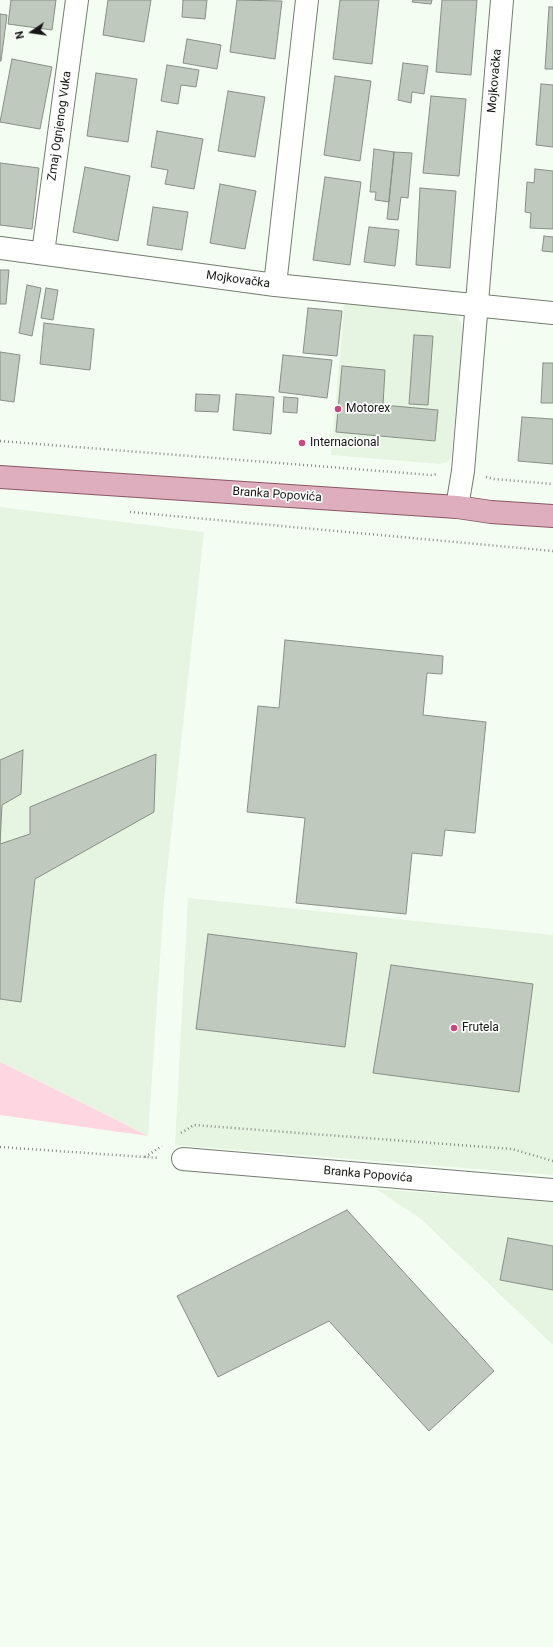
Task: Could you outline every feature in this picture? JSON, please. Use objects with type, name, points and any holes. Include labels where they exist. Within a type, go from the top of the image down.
[{"type":"main road","name":"Branka Popovića","points":[[0,477],[458,507],[491,512],[553,516]]},
{"type":"street","name":"Zmaj Ognjenog Vuka","points":[[43,253],[77,0]]},
{"type":"street","points":[[275,285],[307,0]]},
{"type":"street","name":"Mojkovačka","points":[[458,507],[463,471],[502,0]]},
{"type":"street","name":"Mojkovačka","points":[[0,248],[275,285],[553,313]]},
{"type":"street","name":"Branka Popovića","points":[[183,1159],[553,1190]]},
{"type":"path","points":[[0,441],[431,475],[438,474],[444,469],[484,473],[487,478],[494,479],[553,484]]},
{"type":"path","points":[[127,512],[553,552]]},
{"type":"path","points":[[176,1137],[194,1125],[512,1149],[553,1161]]},
{"type":"path","points":[[145,1157],[164,1145]]},
{"type":"path","points":[[0,1147],[183,1159]]},
{"type":"shaded area","points":[[345,297],[454,314],[460,321],[463,327],[463,344],[451,459],[447,462],[440,464],[331,455]]},
{"type":"shaded area","points":[[0,507],[204,532],[164,899],[148,1136],[0,1062]]},
{"type":"shaded area","points":[[188,898],[553,935],[553,1175],[175,1145]]},
{"type":"shaded area","points":[[0,1062],[148,1136],[0,1115]]},
{"type":"shaded area","points":[[376,1189],[553,1202],[553,1345],[421,1219]]},
{"type":"building","points":[[11,0],[56,0],[52,30],[8,24]]},
{"type":"building","points":[[108,0],[151,0],[144,42],[103,35]]},
{"type":"building","points":[[183,0],[207,0],[205,19],[182,17]]},
{"type":"building","points":[[237,0],[282,1],[275,59],[230,52]]},
{"type":"building","points":[[340,0],[379,0],[372,64],[333,59]]},
{"type":"building","points":[[413,0],[432,0],[431,4],[412,2]]},
{"type":"building","points":[[442,0],[477,0],[471,75],[436,72]]},
{"type":"building","points":[[549,7],[553,7],[553,69],[545,69]]},
{"type":"building","points":[[0,14],[7,15],[1,61],[0,61]]},
{"type":"building","points":[[187,39],[221,45],[217,69],[183,63]]},
{"type":"building","points":[[12,59],[52,67],[40,129],[0,122]]},
{"type":"building","points":[[403,63],[428,66],[424,94],[412,92],[411,103],[398,100]]},
{"type":"building","points":[[167,65],[199,70],[196,87],[181,85],[178,104],[161,101]]},
{"type":"building","points":[[96,73],[137,79],[128,142],[87,136]]},
{"type":"building","points":[[335,76],[371,81],[360,161],[324,155]]},
{"type":"building","points":[[541,84],[553,85],[553,147],[536,145]]},
{"type":"building","points":[[228,91],[265,97],[255,157],[218,151]]},
{"type":"building","points":[[431,96],[466,99],[459,176],[423,173]]},
{"type":"building","points":[[157,131],[203,139],[194,189],[165,184],[168,170],[151,167]]},
{"type":"building","points":[[374,149],[394,152],[389,202],[375,200],[376,192],[370,192]]},
{"type":"building","points":[[394,152],[412,153],[408,198],[401,197],[398,220],[387,219]]},
{"type":"building","points":[[0,163],[39,168],[32,229],[0,225]]},
{"type":"building","points":[[85,167],[130,176],[118,241],[73,232]]},
{"type":"building","points":[[535,169],[553,171],[553,229],[530,228],[531,213],[525,212],[527,182],[534,183]]},
{"type":"building","points":[[325,177],[361,182],[350,265],[313,260]]},
{"type":"building","points":[[220,184],[256,191],[245,249],[210,243]]},
{"type":"building","points":[[420,188],[456,191],[450,268],[416,265]]},
{"type":"building","points":[[153,207],[188,212],[182,250],[147,245]]},
{"type":"building","points":[[369,227],[399,230],[395,266],[364,262]]},
{"type":"building","points":[[544,236],[553,237],[553,252],[542,251]]},
{"type":"building","points":[[0,270],[9,270],[6,304],[0,304]]},
{"type":"building","points":[[27,285],[41,288],[32,336],[19,333]]},
{"type":"building","points":[[46,288],[58,290],[53,320],[41,318]]},
{"type":"building","points":[[308,308],[342,311],[337,356],[303,353]]},
{"type":"building","points":[[44,323],[94,329],[90,370],[40,364]]},
{"type":"building","points":[[414,335],[433,336],[428,405],[409,404]]},
{"type":"building","points":[[0,352],[20,355],[14,402],[0,400]]},
{"type":"building","points":[[283,355],[332,360],[327,398],[279,392]]},
{"type":"building","points":[[543,363],[553,363],[553,403],[541,403]]},
{"type":"building","points":[[342,366],[385,370],[383,405],[438,410],[435,441],[336,432]]},
{"type":"building","points":[[196,394],[220,395],[218,412],[195,411]]},
{"type":"building","points":[[236,394],[274,397],[271,434],[233,430]]},
{"type":"building","points":[[284,397],[298,398],[297,413],[283,412]]},
{"type":"building","points":[[522,417],[553,419],[553,464],[518,461]]},
{"type":"building","points":[[285,640],[443,656],[442,674],[427,673],[423,715],[486,722],[475,833],[445,830],[442,856],[412,853],[406,914],[296,903],[305,818],[247,812],[258,706],[279,708]]},
{"type":"building","points":[[23,750],[21,794],[2,805],[0,844],[0,760]]},
{"type":"building","points":[[156,754],[154,812],[35,879],[21,1002],[0,999],[0,844],[30,834],[30,807]]},
{"type":"building","points":[[208,934],[357,953],[345,1047],[196,1029]]},
{"type":"building","name":"Frutela","points":[[391,965],[533,984],[519,1092],[373,1073]]},
{"type":"building","points":[[347,1210],[494,1371],[429,1431],[329,1321],[218,1377],[177,1296]]},
{"type":"building","points":[[508,1238],[553,1246],[553,1290],[500,1280]]},
{"type":"place","name":"Motorex","points":[[338,409]]},
{"type":"place","name":"Internacional","points":[[302,443]]},
{"type":"place","name":"Frutela","points":[[454,1028]]}]
